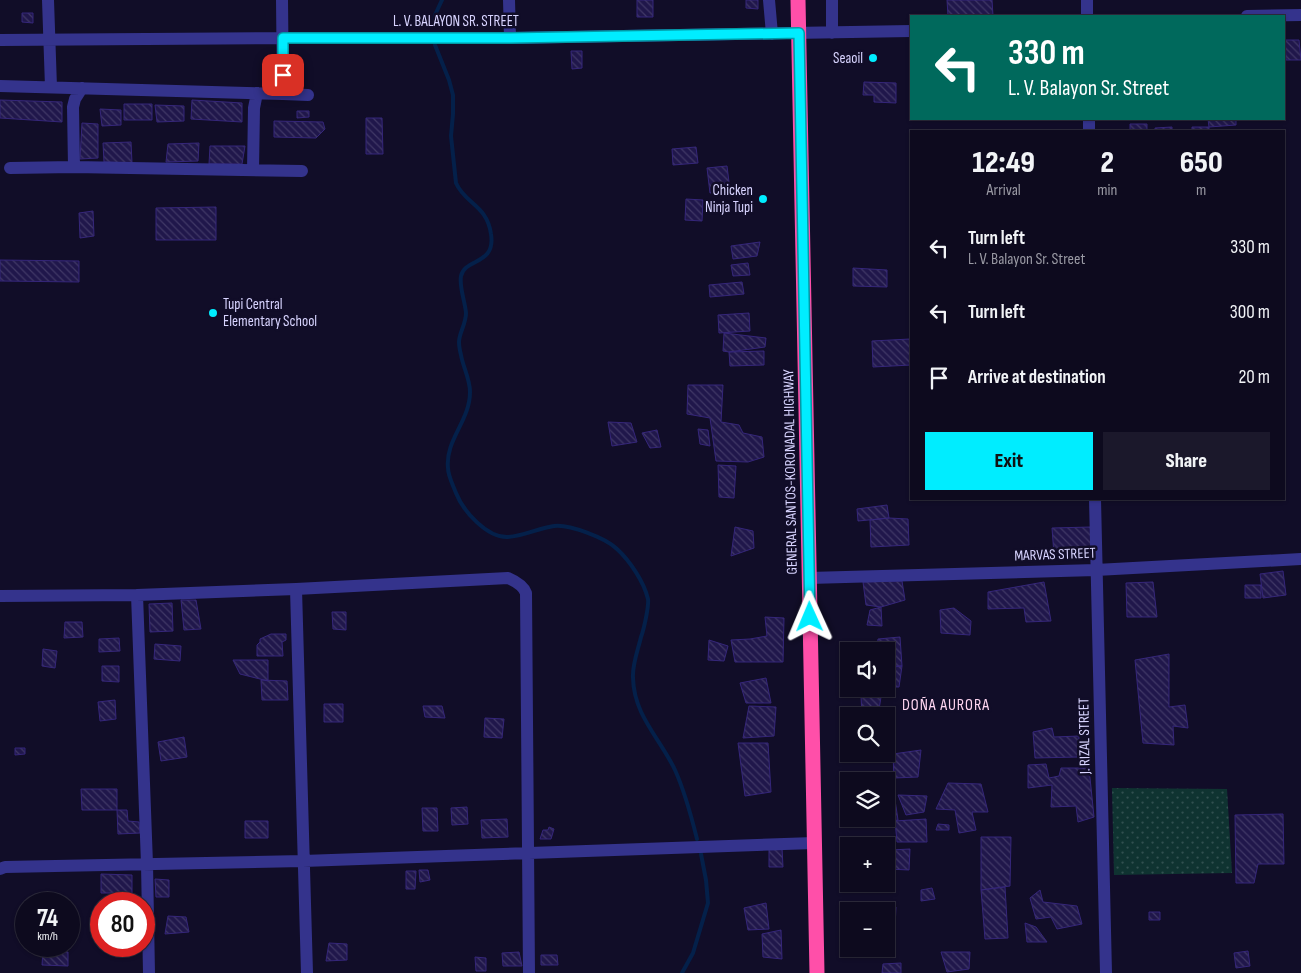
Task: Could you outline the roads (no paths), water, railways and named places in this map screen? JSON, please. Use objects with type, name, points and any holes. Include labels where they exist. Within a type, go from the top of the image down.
[{"type":"highway","name":"GENERAL SANTOS-KORONADAL HIGHWAY","points":[[798,0],[817,973]]},
{"type":"street","points":[[48,0],[51,87]]},
{"type":"street","points":[[282,0],[283,94]]},
{"type":"street","points":[[510,0],[510,38]]},
{"type":"street","points":[[769,0],[772,34]]},
{"type":"street","points":[[832,0],[832,33]]},
{"type":"street","points":[[1087,0],[1087,15]]},
{"type":"street","points":[[1285,15],[1301,15]]},
{"type":"street","name":"L. V. BALAYON SR. STREET","points":[[0,40],[510,38],[910,31]]},
{"type":"street","points":[[0,86],[308,96]]},
{"type":"street","points":[[74,168],[72,107],[82,88]]},
{"type":"street","points":[[253,170],[254,108],[257,93]]},
{"type":"street","points":[[10,168],[302,171]]},
{"type":"street","name":"J. RIZAL STREET","points":[[1095,500],[1106,973]]},
{"type":"street","name":"MARVAS STREET","points":[[809,578],[1096,570],[1301,559]]},
{"type":"street","points":[[0,596],[137,594],[296,589],[508,578],[514,580],[525,589],[526,593],[529,973]]},
{"type":"street","points":[[296,589],[306,973]]},
{"type":"street","points":[[137,594],[149,973]]},
{"type":"street","points":[[0,869],[5,867],[304,861],[814,843]]},
{"type":"waterway","points":[[433,26],[435,15],[442,0]]},
{"type":"waterway","points":[[435,45],[453,95],[451,136],[456,183],[465,196],[481,211],[489,224],[491,234],[489,251],[485,256],[468,266],[461,276],[466,313],[459,344],[470,392],[466,412],[450,448],[448,471],[464,508],[477,522],[492,533],[508,537],[554,526],[578,529],[605,540],[612,545],[622,554],[640,579],[648,602],[645,623],[633,668],[634,692],[643,715],[679,778],[697,839]]},
{"type":"waterway","points":[[682,973],[693,953],[708,903],[701,854]]},
{"type":"place","name":"Seaoil","points":[[873,58]]},
{"type":"place","name":"Chicken Ninja Tupi","points":[[763,199]]},
{"type":"place","name":"Tupi Central Elementary School","points":[[213,313]]},
{"type":"district","name":"DOÑA AURORA","points":[[946,704]]}]
